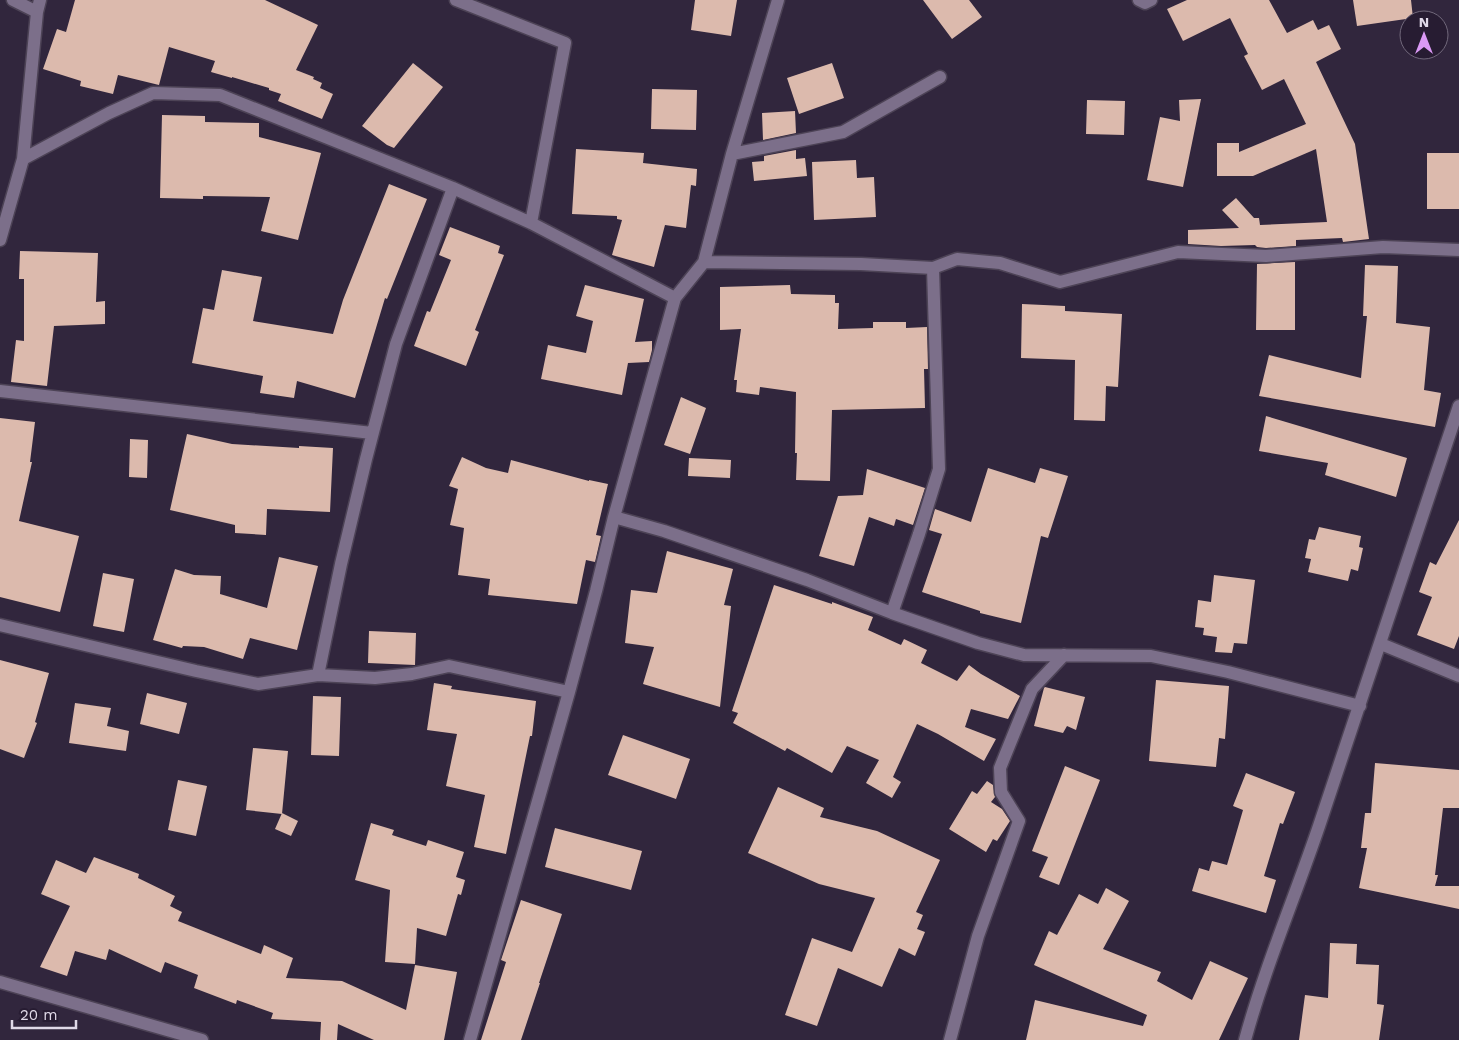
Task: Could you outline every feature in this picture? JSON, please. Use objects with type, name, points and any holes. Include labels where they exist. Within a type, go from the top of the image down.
[{"type":"street","points":[[0,238],[23,159],[38,6],[13,0]]},
{"type":"street","points":[[456,0],[565,43],[531,223]]},
{"type":"street","points":[[470,1040],[569,692],[614,517],[675,298],[704,262],[732,154],[778,0]]},
{"type":"street","points":[[1140,0],[1144,3],[1151,0]]},
{"type":"street","points":[[732,154],[843,132],[940,77]]},
{"type":"street","points":[[23,159],[153,92],[220,95],[453,188],[531,223],[675,298]]},
{"type":"street","points":[[318,675],[341,564],[396,344],[453,188]]},
{"type":"street","points":[[704,262],[861,264],[933,268],[957,259],[1000,263],[1060,282],[1178,252],[1266,256],[1382,248],[1459,250]]},
{"type":"street","points":[[892,613],[939,469],[933,268]]},
{"type":"street","points":[[0,391],[372,434]]},
{"type":"street","points":[[1245,1040],[1255,1005],[1307,862],[1381,644],[1459,406]]},
{"type":"street","points":[[614,517],[664,531],[807,580],[892,613],[978,643],[1024,655],[1151,656],[1228,672],[1360,706]]},
{"type":"street","points":[[0,625],[258,684],[318,675],[375,678],[412,674],[449,666],[569,692]]},
{"type":"street","points":[[1381,644],[1459,676]]},
{"type":"street","points":[[950,1040],[978,936],[1019,821],[1001,792],[1000,768],[1032,689],[1064,655]]},
{"type":"street","points":[[0,982],[202,1040]]},
{"type":"building","points":[[75,0],[265,0],[318,25],[296,70],[314,77],[313,79],[322,83],[320,88],[333,94],[322,119],[278,101],[281,94],[269,90],[269,88],[211,72],[215,61],[169,47],[159,85],[118,75],[113,94],[80,86],[81,81],[43,69],[57,29],[66,32]]},
{"type":"building","points":[[695,0],[737,0],[731,36],[691,30]]},
{"type":"building","points":[[923,0],[969,0],[982,17],[952,39]]},
{"type":"building","points":[[1187,0],[1269,0],[1287,33],[1313,20],[1318,30],[1329,25],[1341,49],[1316,62],[1355,144],[1369,239],[1343,242],[1342,238],[1296,240],[1296,246],[1266,248],[1255,245],[1221,246],[1188,244],[1188,230],[1239,228],[1222,210],[1236,198],[1254,218],[1259,218],[1260,225],[1327,222],[1316,149],[1253,176],[1217,176],[1217,143],[1239,143],[1239,152],[1306,124],[1284,79],[1262,90],[1244,56],[1248,54],[1230,18],[1183,41],[1167,9]]},
{"type":"building","points":[[1353,0],[1411,0],[1412,10],[1399,10],[1399,20],[1357,26]]},
{"type":"building","points":[[413,63],[443,87],[394,148],[362,126]]},
{"type":"building","points":[[832,63],[844,98],[799,114],[787,78]]},
{"type":"building","points":[[652,89],[697,90],[696,130],[651,129]]},
{"type":"building","points":[[1201,99],[1183,187],[1147,180],[1160,117],[1180,121],[1179,100]]},
{"type":"building","points":[[1087,100],[1125,101],[1124,135],[1086,134]]},
{"type":"building","points":[[795,111],[796,133],[763,140],[762,113]]},
{"type":"building","points":[[162,115],[205,116],[205,122],[259,123],[259,137],[321,153],[298,240],[261,231],[270,197],[203,196],[203,199],[160,198]]},
{"type":"building","points":[[576,149],[644,153],[643,163],[697,169],[696,186],[691,185],[686,228],[665,225],[654,267],[612,255],[622,220],[617,219],[617,216],[572,214]]},
{"type":"building","points":[[796,150],[796,159],[805,158],[807,176],[754,181],[752,162],[764,161],[764,156]]},
{"type":"building","points":[[1427,153],[1459,153],[1459,209],[1427,209]]},
{"type":"building","points":[[856,160],[857,178],[874,177],[876,217],[814,220],[812,162]]},
{"type":"building","points":[[389,184],[427,199],[387,299],[385,298],[355,398],[297,381],[294,398],[260,393],[263,376],[192,363],[203,308],[214,310],[222,270],[262,277],[253,321],[333,334],[343,300]]},
{"type":"building","points":[[450,227],[500,246],[498,253],[504,255],[475,330],[479,332],[466,366],[414,346],[427,311],[430,312],[451,260],[439,255]]},
{"type":"building","points":[[20,251],[98,253],[96,302],[105,301],[105,324],[54,326],[47,386],[11,382],[16,340],[24,341],[24,279],[19,279]]},
{"type":"building","points":[[1295,262],[1295,330],[1256,330],[1257,264]]},
{"type":"building","points":[[1365,265],[1398,266],[1396,323],[1430,327],[1424,390],[1441,393],[1435,427],[1259,396],[1269,355],[1361,378],[1367,316],[1363,316]]},
{"type":"building","points":[[585,285],[644,299],[635,342],[652,341],[652,350],[649,362],[628,363],[622,395],[541,379],[548,345],[586,353],[593,321],[576,316]]},
{"type":"building","points":[[790,285],[791,294],[835,295],[835,303],[839,303],[838,329],[873,328],[873,322],[906,322],[906,328],[927,327],[928,369],[924,369],[925,408],[832,410],[830,481],[796,480],[796,392],[760,387],[759,395],[736,392],[737,380],[734,380],[741,329],[720,330],[720,287]]},
{"type":"building","points":[[1022,304],[1065,306],[1065,311],[1122,314],[1118,387],[1106,386],[1105,421],[1074,420],[1075,360],[1021,358]]},
{"type":"building","points":[[681,397],[706,408],[690,454],[664,445]]},
{"type":"building","points":[[1266,416],[1407,458],[1396,497],[1325,475],[1328,463],[1259,451]]},
{"type":"building","points":[[0,418],[35,422],[30,462],[32,462],[19,521],[79,536],[60,612],[0,597]]},
{"type":"building","points":[[187,434],[232,444],[333,448],[330,512],[267,509],[266,535],[235,533],[235,525],[170,510]]},
{"type":"building","points":[[130,439],[148,440],[147,478],[129,477]]},
{"type":"building","points":[[462,457],[486,468],[508,473],[511,460],[589,481],[608,484],[596,535],[601,536],[595,562],[586,560],[577,604],[488,595],[490,579],[458,575],[464,528],[450,525],[458,489],[449,486]]},
{"type":"building","points":[[689,458],[731,460],[730,478],[688,476]]},
{"type":"building","points":[[988,468],[1035,483],[1040,468],[1068,476],[1048,538],[1041,536],[1021,623],[980,613],[980,611],[922,592],[942,534],[929,530],[935,509],[971,522]]},
{"type":"building","points":[[867,469],[925,488],[913,525],[896,519],[894,526],[869,517],[854,566],[819,556],[838,496],[863,495]]},
{"type":"building","points":[[1459,520],[1459,636],[1454,649],[1417,635],[1432,597],[1419,592],[1430,562],[1436,565]]},
{"type":"building","points":[[1319,527],[1361,536],[1359,547],[1363,548],[1358,571],[1351,569],[1348,581],[1308,572],[1311,559],[1305,558],[1309,539],[1315,540]]},
{"type":"building","points":[[667,551],[733,569],[724,605],[731,606],[720,707],[643,684],[654,647],[625,643],[631,590],[657,593]]},
{"type":"building","points":[[279,557],[318,566],[297,650],[250,638],[243,659],[204,647],[183,646],[182,648],[153,640],[175,569],[194,575],[221,576],[220,594],[267,608]]},
{"type":"building","points":[[103,573],[134,579],[124,632],[93,626]]},
{"type":"building","points":[[1214,575],[1255,580],[1247,644],[1234,643],[1232,653],[1215,652],[1217,637],[1203,635],[1204,628],[1195,627],[1198,600],[1211,602]]},
{"type":"building","points":[[774,585],[832,604],[832,602],[873,617],[868,630],[901,645],[904,639],[927,650],[921,663],[957,681],[969,665],[1020,696],[1008,719],[971,709],[965,727],[996,739],[984,761],[917,724],[893,777],[901,782],[892,798],[866,783],[879,760],[847,746],[832,773],[787,748],[785,751],[733,723],[738,713],[732,711]]},
{"type":"building","points":[[369,631],[416,633],[415,665],[368,663]]},
{"type":"building","points":[[0,660],[49,673],[35,722],[37,723],[24,758],[0,749]]},
{"type":"building","points":[[1156,680],[1229,686],[1225,739],[1219,738],[1216,767],[1149,761]]},
{"type":"building","points":[[434,683],[452,686],[451,689],[536,701],[532,736],[530,736],[506,854],[474,847],[485,795],[446,786],[457,734],[427,730]]},
{"type":"building","points":[[1045,687],[1085,697],[1076,730],[1067,726],[1063,733],[1034,726]]},
{"type":"building","points":[[147,693],[187,703],[179,734],[140,724]]},
{"type":"building","points":[[313,696],[341,697],[339,756],[311,755]]},
{"type":"building","points":[[75,703],[111,708],[107,726],[129,731],[126,751],[69,743]]},
{"type":"building","points":[[623,735],[690,759],[676,799],[608,775]]},
{"type":"building","points":[[253,748],[288,751],[282,814],[246,810]]},
{"type":"building","points":[[1375,763],[1459,770],[1459,808],[1443,808],[1435,875],[1438,875],[1435,886],[1459,886],[1459,909],[1359,888],[1367,848],[1361,848],[1365,813],[1371,813]]},
{"type":"building","points":[[1065,766],[1100,780],[1059,885],[1039,877],[1048,857],[1032,851]]},
{"type":"building","points":[[1246,773],[1295,792],[1283,824],[1280,823],[1264,876],[1276,880],[1266,913],[1192,891],[1199,868],[1209,871],[1212,861],[1227,865],[1243,810],[1233,806]]},
{"type":"building","points":[[178,780],[207,786],[196,836],[168,830]]},
{"type":"building","points":[[987,781],[993,785],[995,797],[991,802],[1002,809],[1010,821],[997,841],[993,839],[986,852],[949,829],[972,791],[977,794]]},
{"type":"building","points":[[778,787],[824,808],[820,817],[877,831],[940,860],[916,912],[923,915],[917,929],[925,932],[915,956],[899,948],[882,987],[838,968],[817,1026],[785,1015],[812,938],[852,952],[875,898],[819,884],[748,853]]},
{"type":"building","points":[[282,813],[298,821],[291,836],[275,829]]},
{"type":"building","points":[[371,823],[394,830],[392,835],[426,846],[428,840],[464,852],[456,877],[465,880],[461,895],[458,894],[446,936],[417,928],[415,964],[385,962],[390,890],[355,880]]},
{"type":"building","points":[[555,828],[642,851],[631,890],[545,867]]},
{"type":"building","points":[[94,857],[139,874],[138,878],[175,896],[170,906],[182,912],[178,921],[261,954],[264,945],[293,958],[286,978],[342,981],[406,1010],[415,965],[457,972],[444,1040],[374,1040],[338,1024],[337,1040],[320,1040],[321,1022],[271,1019],[273,1013],[237,1000],[236,1004],[194,988],[198,975],[165,962],[161,973],[109,949],[106,960],[75,951],[67,976],[40,967],[70,906],[41,894],[56,860],[86,873]]},
{"type":"building","points":[[1106,888],[1129,901],[1103,949],[1161,972],[1157,981],[1192,1000],[1210,961],[1248,978],[1219,1040],[1026,1040],[1035,1000],[1143,1026],[1147,1015],[1034,965],[1049,931],[1057,935],[1079,894],[1098,904]]},
{"type":"building","points":[[521,900],[562,914],[521,1040],[481,1040],[506,962],[501,960]]},
{"type":"building","points":[[1330,943],[1357,944],[1356,964],[1379,965],[1377,1004],[1384,1005],[1379,1040],[1299,1040],[1305,995],[1328,998]]}]
